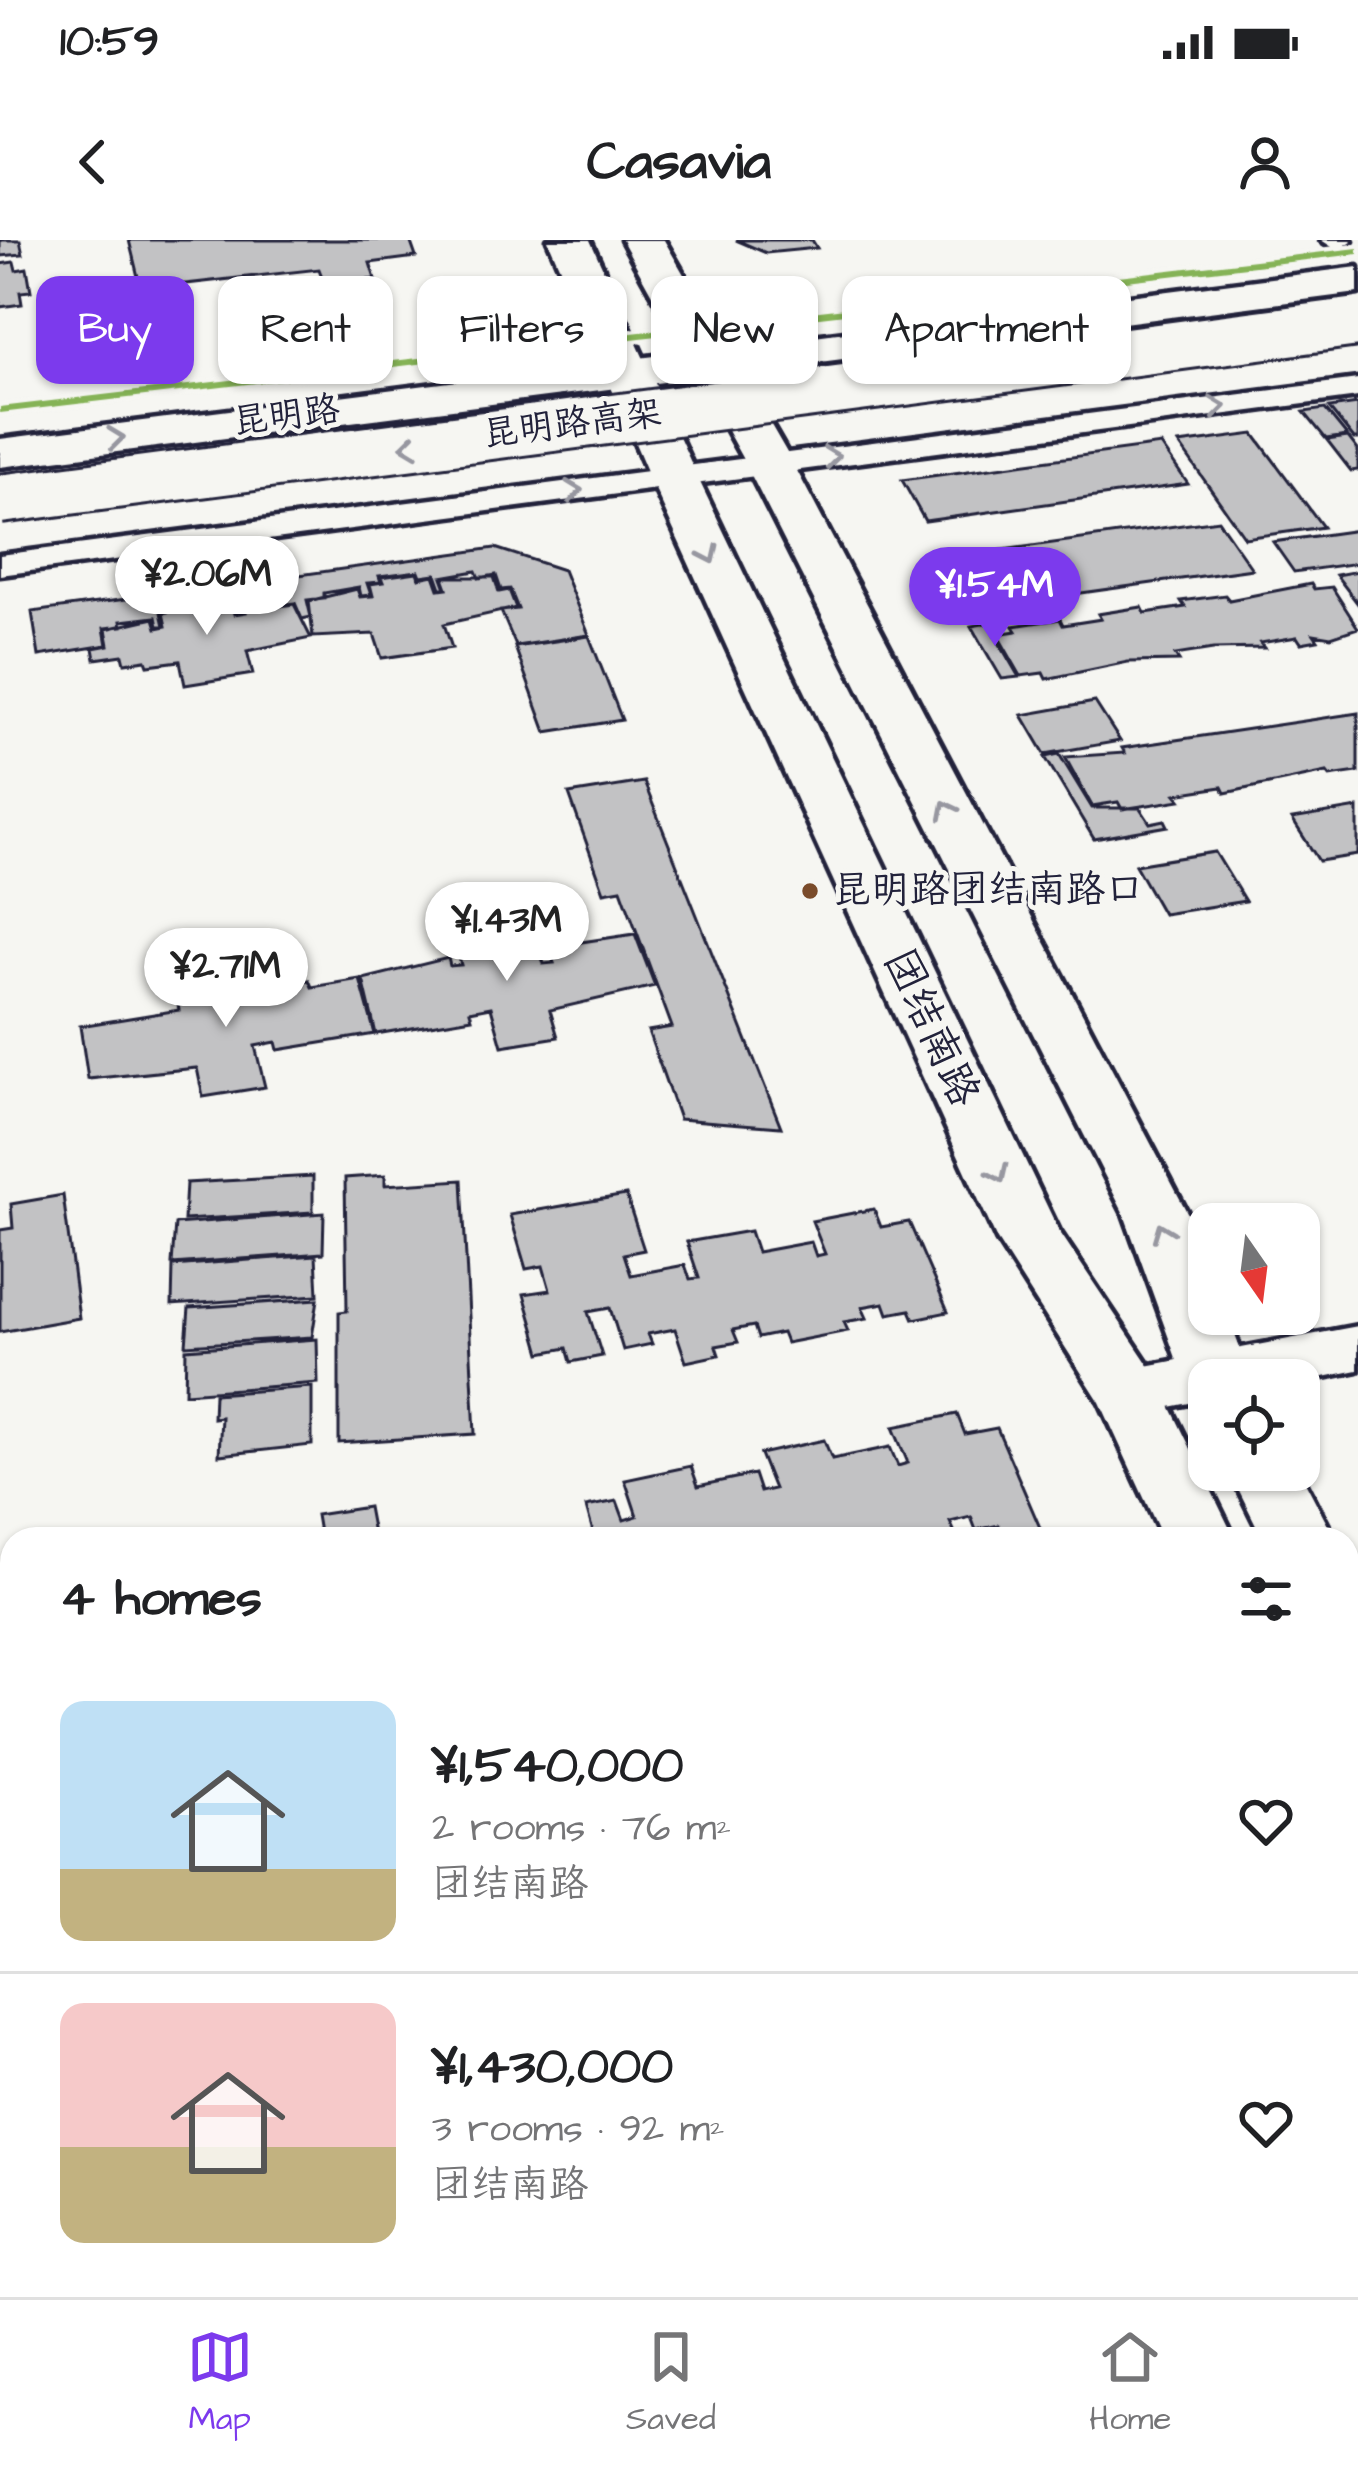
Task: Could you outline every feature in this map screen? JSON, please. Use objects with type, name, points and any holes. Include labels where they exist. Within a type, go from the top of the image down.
[{"type":"main road","name":"团结南路","points":[[569,240],[585,276]]},
{"type":"main road","points":[[643,240],[663,276]]},
{"type":"main road","name":"昆明路","points":[[818,322],[1347,240]]},
{"type":"main road","name":"昆明路","points":[[818,330],[1358,280]]},
{"type":"main road","name":"昆明路高架","points":[[0,499],[1358,322]]},
{"type":"main road","name":"昆明路高架","points":[[0,535],[1358,358]]},
{"type":"main road","name":"昆明路","points":[[0,407],[417,369]]},
{"type":"main road","name":"团结南路","points":[[627,369],[1030,1240],[1130,1392],[1193,1527]]},
{"type":"main road","name":"昆明路","points":[[0,453],[419,384]]},
{"type":"main road","points":[[724,384],[770,465],[1156,1214],[1210,1359]]},
{"type":"main road","points":[[1275,1491],[1293,1527]]},
{"type":"street","points":[[0,565],[1358,388]]},
{"type":"street","points":[[1306,1359],[1358,1348]]},
{"type":"street","points":[[1130,1392],[1188,1383]]},
{"type":"building","points":[[0,240],[20,240],[23,254],[0,256]]},
{"type":"building","points":[[129,240],[410,240],[416,257],[370,263],[374,276],[322,276],[319,269],[218,276],[218,280],[194,283],[194,276],[138,276]]},
{"type":"building","points":[[736,240],[812,240],[817,248],[766,253]]},
{"type":"building","points":[[14,262],[16,270],[27,268],[31,291],[20,292],[22,304],[0,307],[0,264]]},
{"type":"building","points":[[1358,404],[1358,439],[1354,439],[1329,408]]},
{"type":"building","points":[[1325,409],[1347,436],[1326,439],[1304,412]]},
{"type":"building","points":[[1254,434],[1323,527],[1245,538],[1179,444]]},
{"type":"building","points":[[1348,437],[1358,450],[1358,470],[1351,471],[1327,440]]},
{"type":"building","points":[[1161,445],[1188,484],[925,521],[902,480]]},
{"type":"building","points":[[1218,520],[1252,569],[981,607],[953,557]]},
{"type":"building","points":[[1358,530],[1358,563],[1294,572],[1273,542]]},
{"type":"building","points":[[495,548],[563,570],[589,635],[516,646],[501,611],[518,609],[510,589],[501,590],[496,575],[479,578],[476,571],[442,577],[446,588],[441,588],[436,574],[421,576],[419,571],[379,576],[381,582],[367,583],[371,595],[361,596],[359,587],[307,600],[311,617],[302,619],[295,603],[280,605],[277,599],[242,604],[244,611],[236,612],[233,602],[216,604],[214,599],[176,604],[177,609],[161,612],[164,626],[158,626],[156,617],[121,621],[122,626],[104,628],[107,645],[39,656],[32,612]]},
{"type":"building","points":[[1358,571],[1358,604],[1336,575]]},
{"type":"building","points":[[417,572],[419,578],[434,575],[439,589],[447,588],[443,577],[494,577],[499,592],[509,590],[516,608],[444,624],[452,648],[382,658],[374,634],[313,637],[309,601],[357,589],[360,597],[373,596],[370,584],[383,582],[381,577]]},
{"type":"building","points":[[1311,584],[1314,589],[1332,587],[1358,628],[1331,637],[1314,634],[1318,640],[1301,643],[1297,637],[1260,643],[1264,648],[1213,649],[1175,655],[1179,661],[1128,662],[1046,679],[1043,673],[1021,676],[997,634],[1016,631],[1013,626],[1060,619],[1063,625],[1101,619],[1098,614],[1142,607],[1145,613],[1185,607],[1181,601],[1225,595],[1229,600]]},
{"type":"building","points":[[213,600],[214,605],[231,603],[234,614],[246,612],[244,605],[277,600],[279,606],[294,604],[311,638],[247,651],[253,674],[185,685],[180,661],[148,665],[146,660],[125,663],[123,655],[95,659],[93,648],[109,645],[106,629],[154,618],[157,628],[166,626],[163,613]]},
{"type":"building","points":[[995,622],[1001,633],[994,634],[1019,677],[1002,679],[971,626]]},
{"type":"building","points":[[589,636],[622,720],[546,732],[515,647]]},
{"type":"building","points":[[1095,702],[1120,741],[1045,754],[1022,715]]},
{"type":"building","points":[[1358,713],[1358,772],[1330,776],[1327,772],[1225,793],[1222,787],[1176,794],[1181,800],[1122,809],[1118,802],[1092,806],[1065,757],[1125,753],[1122,748]]},
{"type":"building","points":[[1059,754],[1092,808],[1140,808],[1150,823],[1165,820],[1168,826],[1094,839],[1045,757]]},
{"type":"building","points":[[644,782],[781,1127],[679,1119],[648,1031],[672,1027],[621,889],[604,892],[569,794]]},
{"type":"building","points":[[1358,808],[1358,855],[1319,861],[1292,819]]},
{"type":"building","points":[[1215,852],[1245,901],[1163,914],[1135,865]]},
{"type":"building","points":[[512,927],[514,935],[534,932],[544,964],[554,963],[548,947],[635,934],[655,986],[550,1010],[558,1037],[502,1046],[491,1007],[470,1011],[472,1018],[376,1034],[363,979],[448,958],[450,966],[461,965],[453,937]]},
{"type":"building","points":[[255,968],[262,997],[273,995],[271,986],[309,980],[312,987],[360,979],[375,1034],[278,1050],[276,1042],[255,1046],[265,1087],[203,1097],[197,1068],[88,1079],[80,1026],[179,1010],[175,988],[193,985],[192,978]]},
{"type":"building","points":[[385,1175],[385,1185],[462,1180],[475,1434],[339,1443],[339,1312],[347,1311],[345,1178]]},
{"type":"building","points":[[313,1176],[313,1212],[184,1220],[186,1183]]},
{"type":"building","points":[[63,1195],[79,1318],[0,1332],[0,1230],[13,1228],[11,1204]]},
{"type":"building","points":[[626,1195],[644,1250],[624,1254],[631,1275],[685,1265],[690,1279],[699,1278],[687,1242],[750,1231],[757,1252],[811,1242],[816,1256],[825,1254],[812,1221],[874,1209],[881,1227],[909,1222],[948,1312],[914,1319],[910,1310],[888,1314],[884,1303],[862,1307],[867,1318],[844,1322],[848,1331],[786,1343],[782,1333],[758,1338],[754,1326],[733,1330],[738,1342],[716,1346],[719,1355],[686,1362],[675,1329],[648,1334],[652,1344],[623,1350],[610,1308],[588,1312],[602,1356],[571,1362],[567,1348],[541,1353],[524,1294],[550,1290],[543,1266],[526,1269],[510,1215]]},
{"type":"building","points":[[324,1213],[323,1253],[172,1264],[175,1224]]},
{"type":"building","points":[[316,1255],[318,1295],[172,1305],[173,1266]]},
{"type":"building","points":[[318,1299],[312,1337],[186,1345],[189,1308]]},
{"type":"building","points":[[317,1339],[318,1383],[185,1393],[186,1349]]},
{"type":"building","points":[[312,1387],[312,1445],[219,1455],[221,1417],[213,1418],[214,1394]]},
{"type":"building","points":[[957,1414],[965,1434],[997,1428],[1040,1527],[975,1527],[971,1517],[950,1522],[952,1527],[592,1527],[586,1507],[617,1501],[624,1520],[637,1516],[625,1480],[691,1466],[698,1486],[754,1474],[760,1492],[774,1489],[760,1454],[824,1440],[832,1459],[890,1447],[898,1466],[908,1463],[893,1427]]},
{"type":"building","points":[[368,1507],[372,1527],[318,1527],[316,1515]]},
{"type":"transit line","points":[[0,410],[1358,251]]},
{"type":"place","name":"昆明路团结南路口","points":[[810,891]]}]
